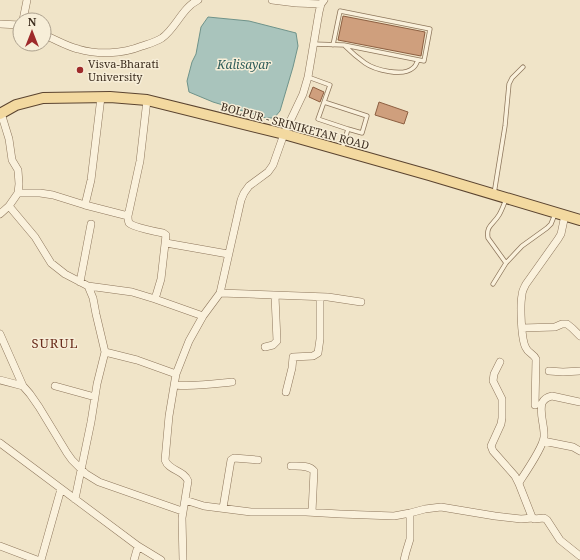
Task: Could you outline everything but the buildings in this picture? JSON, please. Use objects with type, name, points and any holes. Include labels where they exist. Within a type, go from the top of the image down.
[{"type":"main road","name":"BOLPUR - SRINIKETAN ROAD","points":[[0,113],[16,105],[43,98],[110,97],[147,100],[342,150],[580,220]]},
{"type":"street","points":[[25,12],[27,0]]},
{"type":"street","points":[[183,560],[181,524],[182,511],[188,485],[187,478],[184,474],[168,466],[166,460],[168,429],[176,374],[189,341],[203,316],[220,293],[228,254],[244,193],[249,186],[268,172],[303,94],[308,77],[322,2],[296,3],[272,0]]},
{"type":"street","points":[[52,38],[77,49],[92,52],[134,49],[162,38],[176,24],[193,1]]},
{"type":"street","points":[[0,24],[12,25]]},
{"type":"street","points":[[85,205],[91,180],[101,97]]},
{"type":"street","points":[[147,100],[140,161],[128,216],[131,224],[166,235],[161,279],[155,299]]},
{"type":"street","points":[[0,113],[9,139],[12,160],[18,170],[19,184],[18,193],[0,214]]},
{"type":"street","points":[[18,193],[47,194],[128,216]]},
{"type":"street","points":[[8,206],[35,236],[50,263],[65,274],[88,286],[132,292],[203,316]]},
{"type":"street","points":[[535,405],[536,359],[534,355],[525,347],[521,305],[523,291],[558,239],[562,229],[560,214]]},
{"type":"street","points":[[80,282],[91,224]]},
{"type":"street","points":[[166,243],[228,254]]},
{"type":"street","points":[[75,499],[82,470],[97,384],[105,352],[93,298],[88,286]]},
{"type":"street","points":[[220,293],[320,297],[361,302]]},
{"type":"street","points":[[265,347],[273,345],[277,341],[275,296]]},
{"type":"street","points":[[286,392],[292,368],[292,357],[313,356],[318,353],[320,339],[320,297]]},
{"type":"street","points":[[522,328],[554,327],[567,324],[580,336]]},
{"type":"street","points":[[0,334],[23,386],[34,399],[67,453],[82,470],[90,477],[105,485],[182,511]]},
{"type":"street","points":[[105,352],[137,360],[176,374]]},
{"type":"street","points":[[500,362],[494,374],[493,381],[502,399],[502,418],[501,424],[491,446],[493,451],[515,476],[533,518]]},
{"type":"street","points":[[548,371],[580,371]]},
{"type":"street","points":[[0,380],[23,386]]},
{"type":"street","points":[[174,385],[202,386],[232,382]]},
{"type":"street","points":[[55,386],[95,397]]},
{"type":"street","points":[[519,484],[543,441],[544,430],[542,403],[545,398],[552,396],[580,402]]},
{"type":"street","points":[[543,441],[573,447],[580,451]]},
{"type":"street","points":[[0,443],[138,546],[161,560]]},
{"type":"street","points":[[223,508],[231,460],[234,458],[258,460]]},
{"type":"street","points":[[291,466],[309,467],[314,471],[312,512]]},
{"type":"street","points":[[41,560],[61,489]]},
{"type":"street","points":[[185,500],[204,506],[251,512],[296,511],[386,516],[401,515],[441,507],[521,519],[544,518],[548,520],[560,540],[580,556]]},
{"type":"street","points":[[404,560],[410,539],[410,513]]},
{"type":"street","points":[[0,546],[37,560]]},
{"type":"street","points":[[134,560],[138,546]]},
{"type":"lane","points":[[313,44],[333,45],[344,45],[424,61],[430,29],[340,11],[333,45]]},
{"type":"lane","points":[[344,45],[366,64],[393,72],[404,72],[412,69],[418,60]]},
{"type":"lane","points":[[494,194],[509,84],[512,78],[523,67]]},
{"type":"lane","points":[[308,77],[330,85],[324,102],[318,119],[362,133],[367,116],[324,102]]},
{"type":"lane","points":[[342,150],[348,129]]},
{"type":"lane","points":[[506,263],[488,238],[488,228],[499,215],[507,198]]},
{"type":"lane","points":[[493,284],[506,263],[522,246],[548,228],[560,214]]},
{"type":"water","name":"Kalisayar","points":[[208,17],[249,21],[296,33],[298,46],[293,67],[280,111],[274,118],[266,118],[213,102],[189,92],[187,81],[192,62],[196,54],[201,27]]},
{"type":"place","name":"Visva-Bharati University","points":[[80,70]]},
{"type":"district","name":"SURUL","points":[[55,343]]}]
